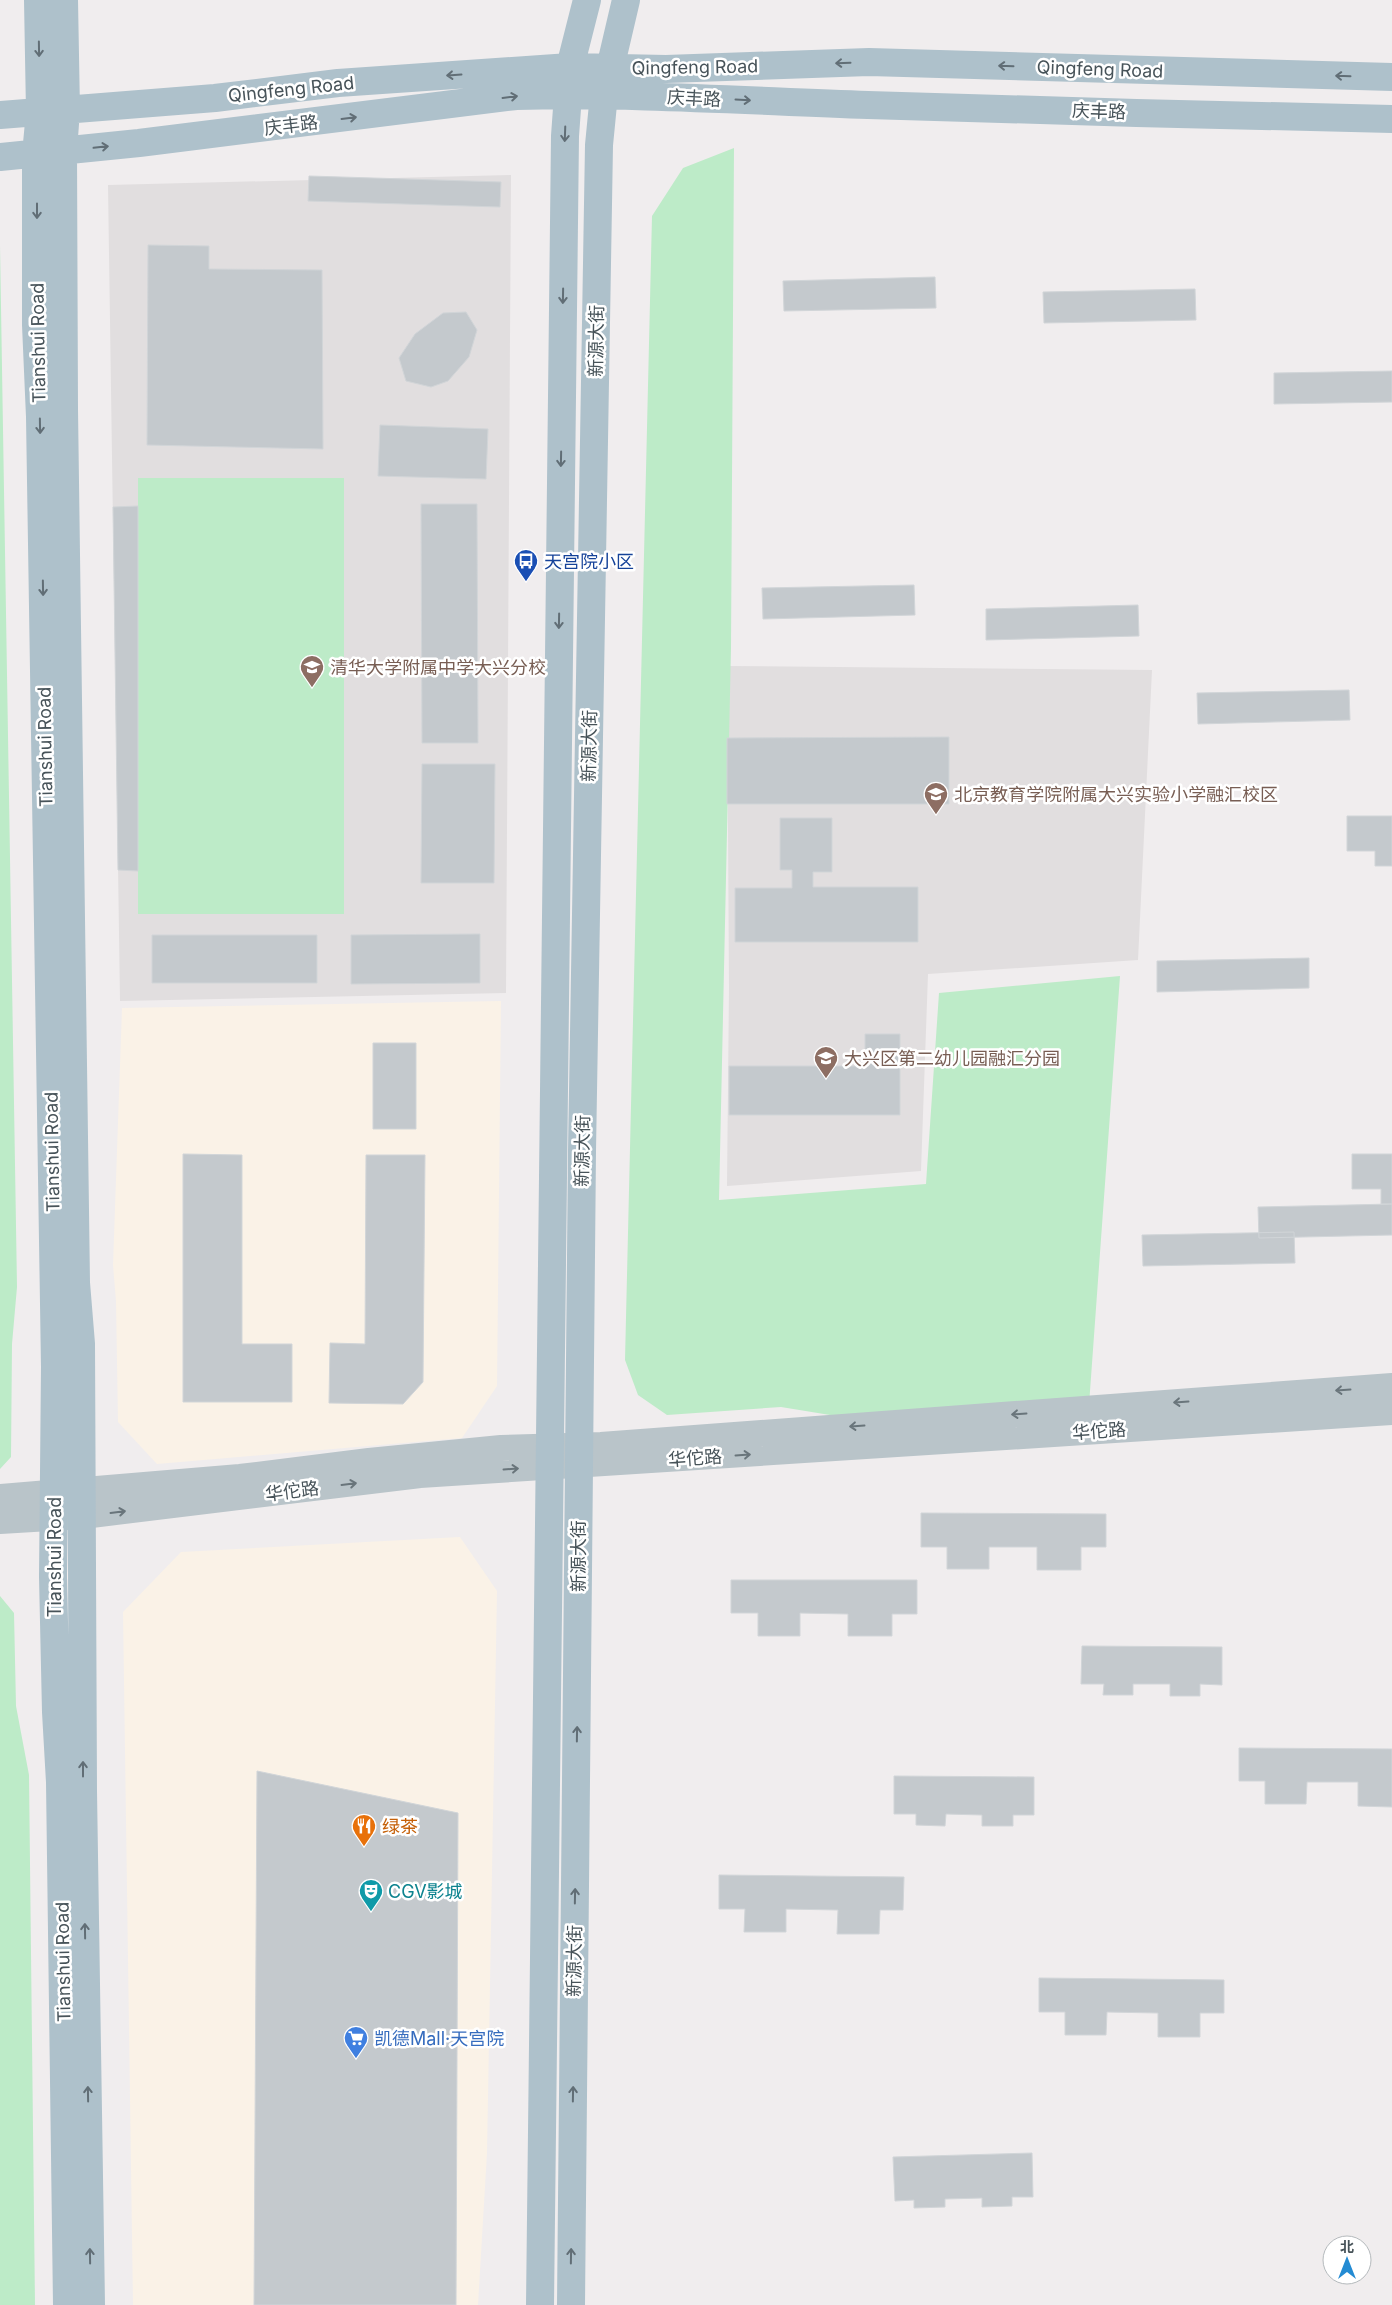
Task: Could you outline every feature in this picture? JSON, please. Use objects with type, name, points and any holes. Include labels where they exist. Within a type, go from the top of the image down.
[{"type":"main road","name":"Tianshui Road","points":[[38,0],[53,111],[63,151],[64,409],[76,1283],[80,1344],[83,1503],[83,1791],[91,2305]]},
{"type":"main road","name":"Tianshui Road","points":[[64,0],[53,111],[36,154],[36,325],[40,437],[55,1357],[56,1702],[60,1782],[67,2305]]},
{"type":"main road","name":"新源大街","points":[[540,2305],[564,166],[570,67],[587,0]]},
{"type":"main road","name":"新源大街","points":[[571,2305],[578,1456],[599,145],[604,94],[626,0]]},
{"type":"main road","name":"Qingfeng Road","points":[[0,115],[215,98],[338,83],[570,67],[666,69],[869,62],[1392,77]]},
{"type":"main road","name":"庆丰路","points":[[0,157],[516,96],[604,94],[868,105],[1392,119]]},
{"type":"street","name":"华佗路","points":[[578,1456],[1392,1386]]},
{"type":"street","name":"华佗路","points":[[0,1497],[54,1505],[83,1503],[240,1477],[369,1461],[501,1448],[550,1456],[578,1456],[1392,1412]]},
{"type":"street","name":"华佗路","points":[[0,1521],[54,1505]]},
{"type":"shaded area","name":"清华大学附属中学大兴分校","points":[[511,175],[506,993],[120,1001],[108,185]]},
{"type":"shaded area","name":"北京教育学院附属大兴实验小学融汇校区","points":[[727,666],[1152,670],[1138,960],[928,974],[921,1171],[727,1186],[729,987]]},
{"type":"shaded area","points":[[501,1001],[497,1386],[462,1438],[157,1464],[118,1422],[116,1301],[113,1265],[122,1008]]},
{"type":"shaded area","points":[[460,1537],[497,1591],[487,2153],[478,2305],[133,2305],[123,1612],[181,1552]]},
{"type":"green space","points":[[734,148],[731,648],[719,1200],[926,1184],[939,993],[1120,976],[1089,1405],[879,1423],[781,1407],[667,1415],[638,1395],[625,1360],[652,216],[683,168]]},
{"type":"green space","points":[[0,245],[17,1287],[12,1344],[11,1457],[0,1469]]},
{"type":"green space","points":[[138,478],[344,478],[344,914],[138,914]]},
{"type":"green space","points":[[0,1596],[14,1613],[16,1706],[29,1775],[35,2305],[0,2305]]},
{"type":"building","points":[[309,176],[501,182],[500,207],[308,201]]},
{"type":"building","points":[[148,245],[209,246],[209,269],[322,270],[323,449],[147,445]]},
{"type":"building","points":[[935,277],[936,308],[784,311],[783,281]]},
{"type":"building","points":[[1195,289],[1196,320],[1044,323],[1043,292]]},
{"type":"building","points":[[466,312],[477,330],[469,357],[448,381],[431,387],[406,381],[399,358],[415,334],[443,313]]},
{"type":"building","points":[[1392,371],[1392,402],[1274,404],[1274,373]]},
{"type":"building","points":[[380,425],[488,429],[486,479],[378,476]]},
{"type":"building","points":[[421,504],[477,504],[478,743],[422,743]]},
{"type":"building","points":[[138,506],[138,871],[118,870],[113,507]]},
{"type":"building","points":[[914,585],[915,615],[763,619],[762,588]]},
{"type":"building","points":[[1138,605],[1139,636],[986,640],[986,609]]},
{"type":"building","points":[[1349,690],[1350,720],[1198,724],[1197,693]]},
{"type":"building","points":[[949,737],[949,804],[727,804],[727,738]]},
{"type":"building","points":[[422,764],[495,764],[494,883],[421,883]]},
{"type":"building","points":[[1347,816],[1392,816],[1392,866],[1375,866],[1375,851],[1347,851]]},
{"type":"building","points":[[780,818],[832,818],[832,872],[813,872],[813,887],[918,887],[918,942],[735,942],[735,888],[792,888],[792,870],[780,870]]},
{"type":"building","points":[[480,934],[480,983],[351,984],[351,935]]},
{"type":"building","points":[[152,935],[317,935],[317,983],[152,983]]},
{"type":"building","points":[[1309,958],[1309,988],[1157,992],[1157,961]]},
{"type":"building","points":[[865,1034],[900,1034],[900,1115],[729,1115],[729,1066],[865,1066]]},
{"type":"building","points":[[373,1043],[416,1043],[416,1129],[373,1129]]},
{"type":"building","points":[[183,1154],[242,1155],[242,1344],[292,1344],[292,1402],[183,1402]]},
{"type":"building","points":[[1352,1154],[1392,1154],[1392,1204],[1381,1204],[1381,1189],[1352,1189]]},
{"type":"building","points":[[366,1155],[425,1155],[423,1382],[403,1404],[329,1403],[330,1343],[365,1344]]},
{"type":"building","points":[[1392,1204],[1392,1235],[1259,1238],[1258,1207]]},
{"type":"building","points":[[1294,1232],[1295,1263],[1143,1266],[1142,1235]]},
{"type":"building","points":[[921,1513],[1106,1514],[1106,1547],[1081,1547],[1081,1570],[1037,1570],[1037,1547],[989,1547],[989,1569],[947,1569],[947,1547],[921,1547]]},
{"type":"building","points":[[731,1580],[917,1580],[917,1614],[892,1614],[892,1636],[848,1636],[848,1614],[800,1613],[800,1636],[758,1636],[758,1613],[731,1613]]},
{"type":"building","points":[[1082,1646],[1222,1647],[1222,1685],[1200,1684],[1200,1696],[1170,1696],[1170,1684],[1133,1684],[1133,1695],[1103,1695],[1104,1684],[1081,1684]]},
{"type":"building","points":[[1239,1748],[1392,1749],[1392,1807],[1358,1806],[1358,1782],[1307,1782],[1306,1804],[1265,1804],[1265,1781],[1239,1781]]},
{"type":"building","name":"凯德Mall·天宫院","points":[[257,1771],[458,1813],[456,2305],[254,2305]]},
{"type":"building","points":[[894,1776],[1034,1777],[1034,1815],[1013,1815],[1013,1826],[982,1826],[982,1815],[946,1814],[945,1826],[916,1825],[916,1814],[894,1814]]},
{"type":"building","points":[[719,1875],[904,1877],[903,1910],[880,1910],[879,1934],[837,1934],[838,1910],[786,1909],[786,1932],[744,1932],[745,1909],[719,1909]]},
{"type":"building","points":[[1039,1978],[1224,1980],[1224,2013],[1200,2013],[1200,2037],[1158,2037],[1158,2013],[1107,2012],[1106,2035],[1065,2035],[1065,2012],[1039,2012]]},
{"type":"building","points":[[1032,2153],[1033,2197],[1012,2197],[1012,2206],[982,2207],[982,2198],[945,2199],[945,2207],[914,2208],[914,2200],[895,2201],[893,2157]]},
{"type":"place","name":"天宫院小区","points":[[526,582]]},
{"type":"place","name":"清华大学附属中学大兴分校","points":[[312,688]]},
{"type":"place","name":"北京教育学院附属大兴实验小学融汇校区","points":[[936,815]]},
{"type":"place","name":"大兴区第二幼儿园融汇分园","points":[[826,1079]]},
{"type":"place","name":"绿茶","points":[[364,1847]]},
{"type":"place","name":"CGV影城","points":[[371,1912]]},
{"type":"place","name":"凯德Mall·天宫院","points":[[356,2059]]}]
